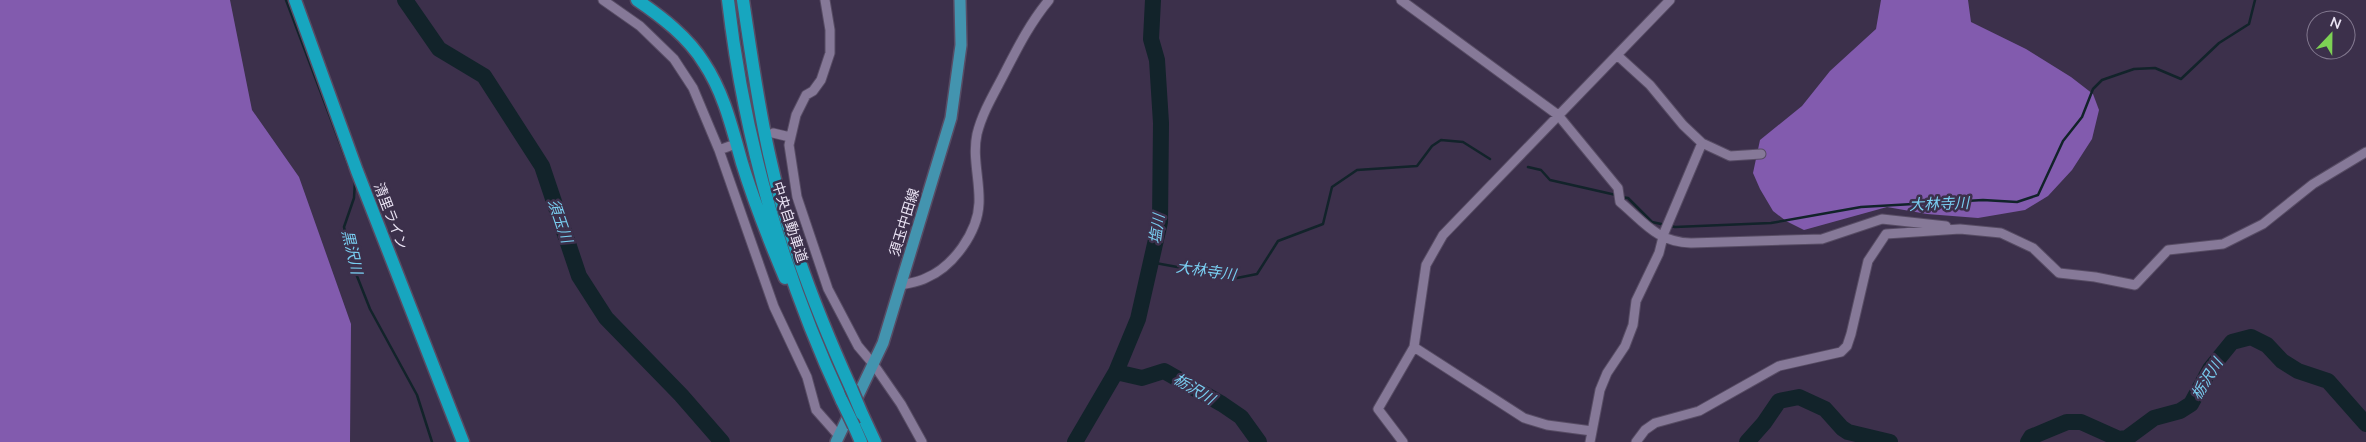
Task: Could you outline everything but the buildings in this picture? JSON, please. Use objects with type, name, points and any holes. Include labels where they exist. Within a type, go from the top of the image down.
[{"type":"highway","name":"清里ライン","points":[[295,0],[354,162],[463,442]]},
{"type":"highway","points":[[637,0],[662,18],[693,48],[716,83],[726,106],[743,165],[772,246],[818,350]]},
{"type":"highway","name":"中央自動車道","points":[[728,0],[741,90],[756,164],[770,212],[818,350],[861,442]]},
{"type":"highway","name":"中央自動車道","points":[[743,0],[756,94],[774,176],[820,316],[874,442]]},
{"type":"main road","name":"須玉中田線","points":[[838,439],[874,365],[901,285],[951,118],[961,44],[960,0]]},
{"type":"street","points":[[603,0],[640,26],[674,59],[693,88],[719,150],[774,307],[806,376],[816,410],[838,439]]},
{"type":"street","points":[[825,0],[830,30],[830,53],[821,80],[813,91],[806,95],[796,114],[790,137],[790,157],[797,196],[828,289],[858,346],[874,365],[901,404],[922,442]]},
{"type":"street","points":[[901,285],[926,278],[937,272],[948,264],[965,242],[979,204],[976,136],[984,113],[1032,21],[1048,0]]},
{"type":"street","points":[[1402,0],[1558,115],[1618,190],[1619,200],[1674,243],[1822,239],[1882,219],[1934,223],[1960,229]]},
{"type":"street","points":[[1403,442],[1378,409],[1414,347],[1426,265],[1443,234],[1670,0]]},
{"type":"street","points":[[1617,55],[1650,85],[1683,125],[1702,143],[1730,156],[1761,154]]},
{"type":"street","points":[[773,133],[790,137]]},
{"type":"street","points":[[1590,442],[1600,390],[1607,373],[1625,346],[1633,325],[1636,301],[1659,253],[1668,222],[1702,143]]},
{"type":"street","points":[[719,150],[730,146]]},
{"type":"street","points":[[1636,442],[1645,430],[1654,423],[1699,411],[1779,366],[1841,352],[1847,346],[1851,334],[1868,261],[1886,234],[1925,229],[2001,232],[2033,248],[2059,273],[2095,277],[2135,285],[2168,250],[2223,244],[2263,224],[2313,184],[2366,152]]},
{"type":"street","points":[[1414,347],[1471,386],[1524,418],[1547,425],[1592,431]]},
{"type":"shaded area","points":[[0,0],[230,0],[252,110],[299,177],[351,324],[350,442],[0,442]]},
{"type":"shaded area","points":[[1881,0],[1968,0],[1971,22],[2026,49],[2071,77],[2093,94],[2099,110],[2092,139],[2072,170],[2048,196],[2025,210],[1978,218],[1927,214],[1887,207],[1804,230],[1786,221],[1773,211],[1753,173],[1760,140],[1802,106],[1830,71],[1876,29]]},
{"type":"waterway","name":"黒沢川","points":[[286,0],[349,167]]},
{"type":"waterway","name":"須玉川","points":[[405,0],[439,49],[484,76],[542,166],[579,276],[606,318],[681,395],[722,442]]},
{"type":"waterway","name":"塩川","points":[[1075,442],[1116,372],[1138,319],[1160,222],[1161,123],[1157,60],[1151,39],[1153,0]]},
{"type":"waterway","name":"大林寺川","points":[[1621,197],[1628,198],[1652,222],[1675,227],[1771,223],[1861,207],[1983,200],[2017,202],[2038,195],[2063,141],[2082,117],[2093,89],[2102,80],[2134,69],[2155,68],[2181,79],[2219,43],[2249,24],[2255,0]]},
{"type":"waterway","name":"大林寺川","points":[[1150,262],[1237,278],[1257,274],[1278,241],[1323,224],[1332,187],[1357,170],[1417,166],[1432,146],[1441,140],[1463,142],[1490,159]]},
{"type":"waterway","name":"大林寺川","points":[[1528,167],[1541,170],[1550,180],[1616,195]]},
{"type":"waterway","name":"黒沢川","points":[[355,181],[354,198],[344,227],[353,266],[370,309],[417,395],[432,442]]},
{"type":"waterway","name":"栃沢川","points":[[2028,442],[2031,437],[2067,422],[2081,422],[2119,439],[2127,438],[2154,418],[2180,411],[2191,404],[2210,369],[2232,342],[2251,337],[2267,345],[2282,361],[2298,371],[2328,381],[2366,424]]},
{"type":"waterway","name":"栃沢川","points":[[1116,372],[1142,378],[1164,371],[1241,417],[1259,442]]},
{"type":"waterway","name":"栃沢川","points":[[1747,442],[1764,423],[1779,401],[1799,397],[1825,409],[1848,432],[1890,442]]}]
